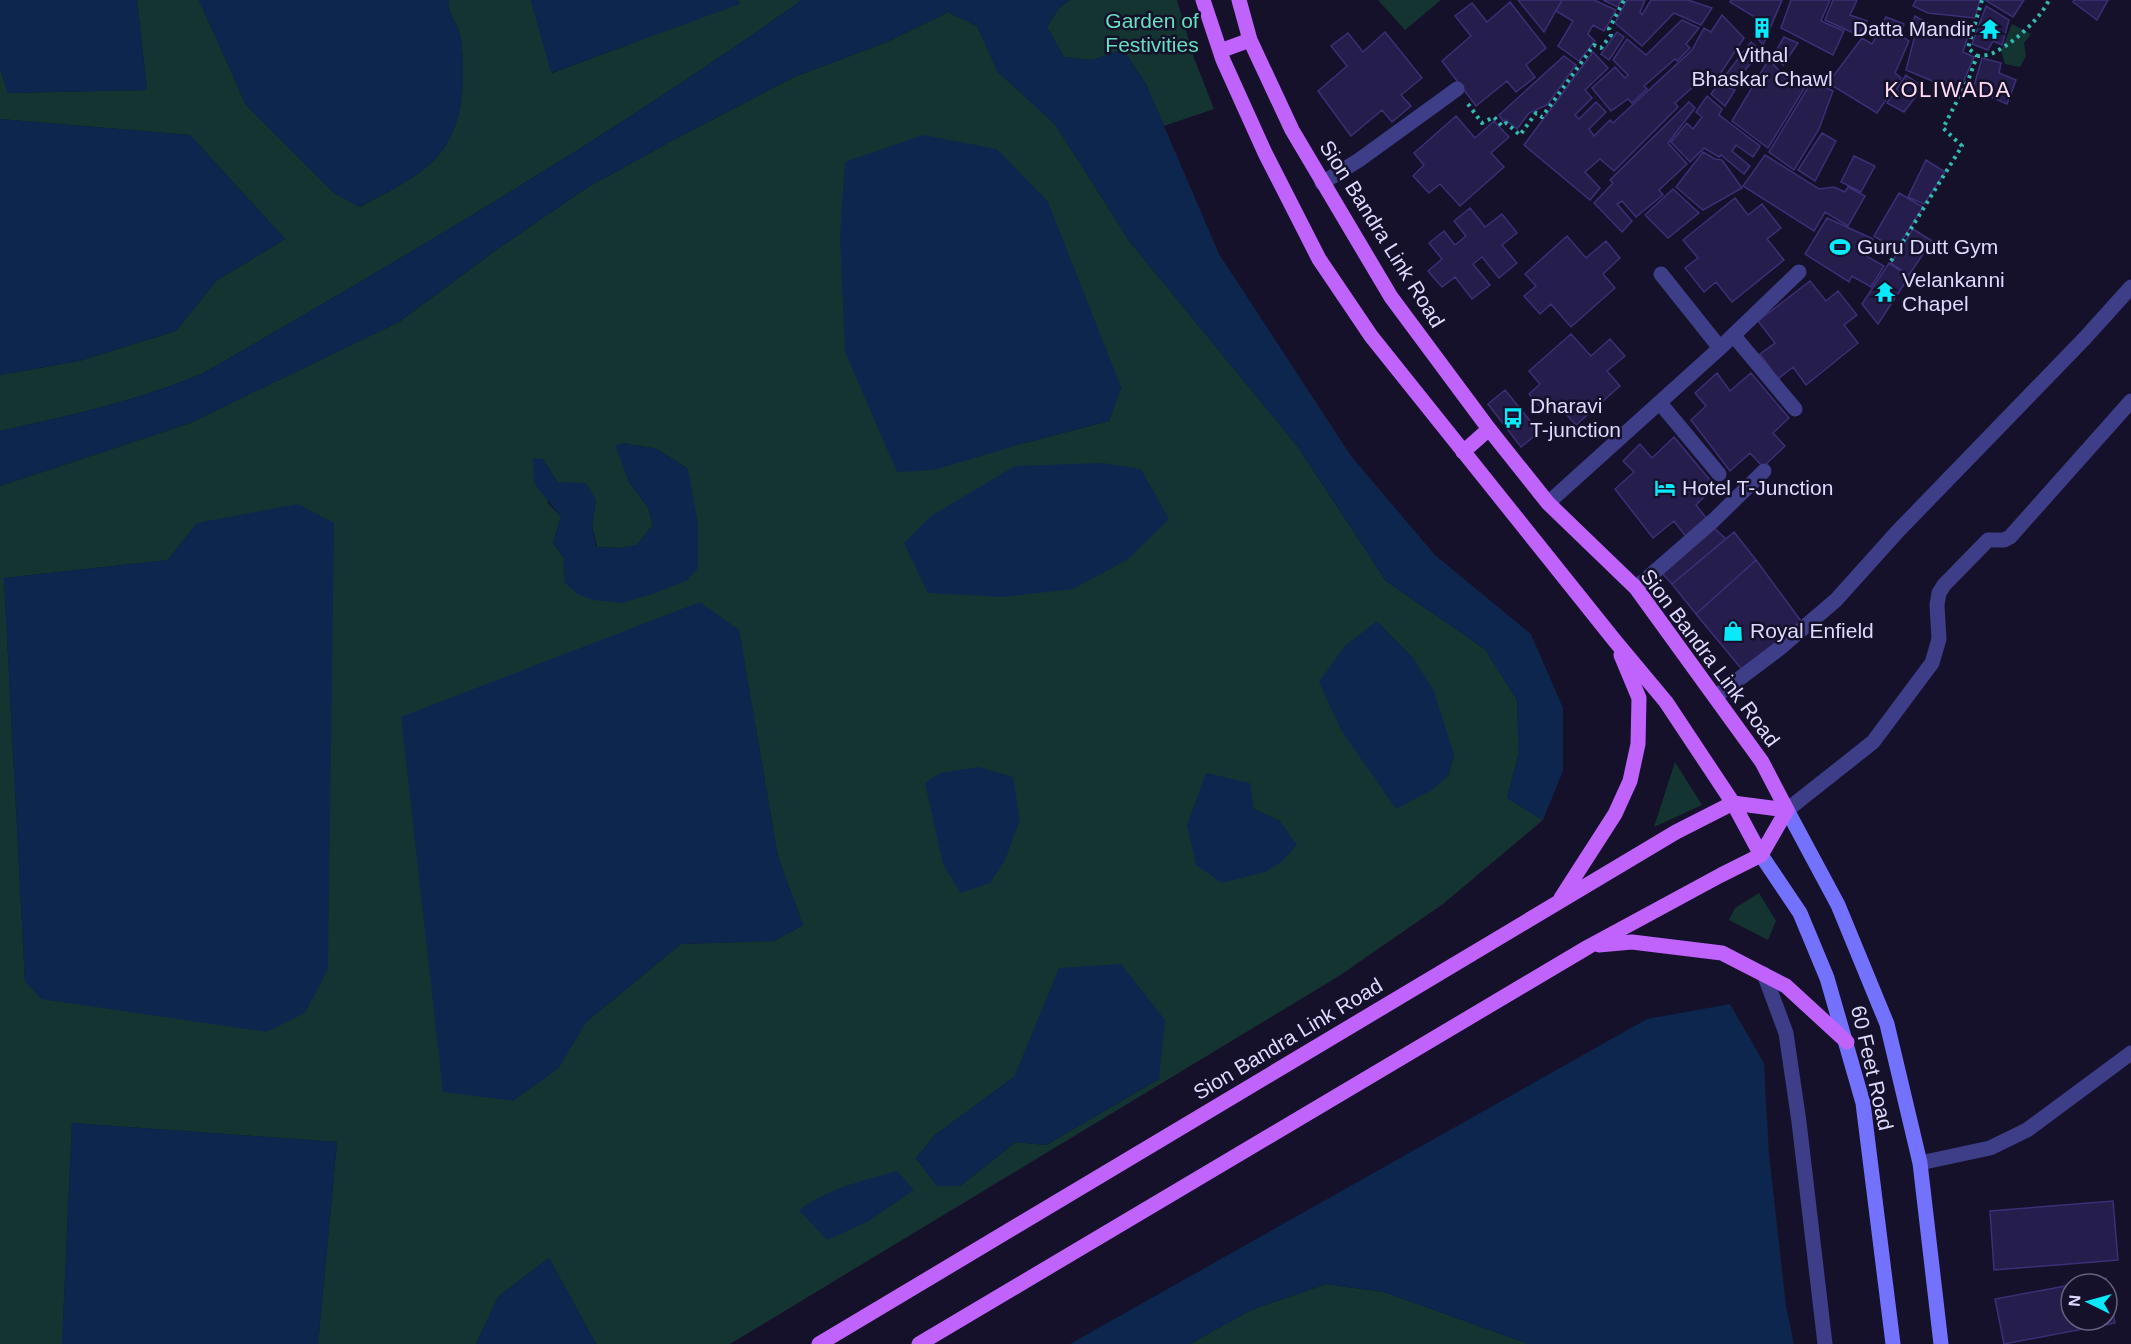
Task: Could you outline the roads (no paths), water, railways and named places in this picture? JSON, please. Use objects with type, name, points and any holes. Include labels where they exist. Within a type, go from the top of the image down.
[{"type":"main road","points":[[1203,0],[1220,51],[1265,153],[1319,259],[1371,336],[1666,702],[1733,803],[1761,855]]},
{"type":"main road","name":"Sion Bandra Link Road","points":[[1239,0],[1250,40],[1292,130],[1391,297],[1548,504],[1636,588],[1762,762],[1787,810]]},
{"type":"main road","points":[[1220,51],[1250,40]]},
{"type":"main road","points":[[1463,452],[1489,429]]},
{"type":"main road","points":[[1558,902],[1615,814],[1630,781],[1638,744],[1639,698],[1615,641]]},
{"type":"main road","points":[[1733,803],[1787,810]]},
{"type":"main road","name":"Sion Bandra Link Road","points":[[819,1344],[1676,832],[1733,803]]},
{"type":"main road","points":[[919,1344],[1588,947],[1721,874],[1761,855],[1787,810]]},
{"type":"main road","points":[[1787,810],[1838,905],[1887,1024],[1920,1163],[1941,1344]]},
{"type":"main road","name":"60 Feet Road","points":[[1761,855],[1800,913],[1827,978],[1863,1103],[1893,1344]]},
{"type":"main road","points":[[1588,947],[1616,942],[1632,942],[1722,952],[1786,986],[1846,1042]]},
{"type":"street","points":[[1322,183],[1359,160],[1457,89]]},
{"type":"street","points":[[1548,504],[1734,336],[1798,272]]},
{"type":"street","points":[[1661,274],[1720,348]]},
{"type":"street","points":[[1715,697],[1780,648],[1836,600],[1898,531],[2085,338],[2131,287]]},
{"type":"street","points":[[1734,336],[1795,409]]},
{"type":"street","points":[[1787,810],[1873,742],[1932,663],[1939,639],[1937,605],[1944,585],[1988,540],[2004,540],[2010,537],[2131,401]]},
{"type":"street","points":[[1660,403],[1719,474]]},
{"type":"street","points":[[1636,588],[1714,520],[1764,471]]},
{"type":"street","points":[[1764,975],[1786,1033],[1799,1122],[1825,1344]]},
{"type":"street","points":[[1920,1163],[1990,1148],[2027,1130],[2131,1053]]},
{"type":"water","points":[[0,0],[137,0],[147,90],[8,93],[0,68]]},
{"type":"water","points":[[199,0],[449,0],[450,10],[461,39],[463,72],[460,106],[450,138],[430,164],[396,187],[359,207],[333,192],[246,105]]},
{"type":"water","points":[[531,0],[737,0],[740,4],[551,73]]},
{"type":"water","points":[[802,0],[1070,0],[1059,8],[1047,27],[1064,57],[1092,60],[1123,50],[1146,84],[1219,254],[1351,456],[1435,555],[1531,634],[1563,708],[1563,771],[1543,820],[1507,798],[1519,752],[1517,700],[1485,649],[1386,581],[1298,447],[1130,242],[1055,124],[998,72],[977,26],[948,12],[887,42],[794,77],[588,187],[496,250],[399,322],[190,423],[0,486],[0,431],[127,400],[202,374],[431,240],[582,147],[656,100]]},
{"type":"water","points":[[0,119],[190,135],[285,239],[216,281],[176,331],[79,361],[0,375]]},
{"type":"water","points":[[923,135],[997,149],[1048,202],[1121,387],[1109,421],[934,470],[897,472],[845,352],[840,236],[845,162]]},
{"type":"water","points":[[623,443],[657,449],[688,469],[698,524],[698,568],[688,580],[622,603],[594,600],[579,595],[565,583],[564,558],[553,543],[561,517],[534,483],[533,458],[543,459],[557,482],[586,483],[596,499],[592,526],[596,547],[620,548],[637,545],[653,525],[649,509],[629,482],[615,445]]},
{"type":"water","points":[[1103,463],[1141,469],[1169,519],[1127,560],[1073,589],[1004,597],[928,593],[904,543],[931,516],[1015,466]]},
{"type":"water","points":[[298,504],[334,523],[328,969],[305,1013],[267,1032],[41,999],[25,981],[4,578],[168,560],[197,523]]},
{"type":"water","points":[[700,602],[739,630],[778,857],[803,925],[774,941],[681,944],[586,1022],[559,1068],[513,1101],[443,1092],[401,717]]},
{"type":"water","points":[[1377,621],[1413,658],[1433,689],[1454,754],[1448,776],[1432,790],[1396,809],[1341,730],[1319,682],[1344,647]]},
{"type":"water","points":[[979,767],[1013,777],[1020,820],[1005,860],[990,883],[961,893],[943,864],[925,783],[940,773]]},
{"type":"water","points":[[1206,773],[1250,783],[1254,809],[1280,821],[1297,845],[1281,862],[1265,872],[1222,883],[1196,865],[1187,825]]},
{"type":"water","points":[[1121,964],[1165,1020],[1159,1079],[1046,1145],[1016,1142],[960,1186],[937,1186],[916,1158],[935,1135],[1014,1077],[1059,968]]},
{"type":"water","points":[[1730,1004],[1764,1063],[1769,1154],[1786,1306],[1794,1344],[1529,1344],[1384,1292],[1326,1284],[1251,1310],[1190,1344],[1070,1344],[1647,1019]]},
{"type":"water","points":[[72,1123],[337,1142],[318,1344],[62,1344]]},
{"type":"water","points":[[897,1171],[914,1190],[869,1221],[827,1240],[799,1210],[834,1191]]},
{"type":"water","points":[[549,1258],[596,1344],[476,1344],[498,1297]]},
{"type":"place","name":"Vithal Bhaskar Chawl","points":[[1762,28]]},
{"type":"place","name":"Datta Mandir","points":[[1990,29]]},
{"type":"place","name":"Guru Dutt Gym","points":[[1840,247]]},
{"type":"place","name":"Velankanni Chapel","points":[[1885,292]]},
{"type":"place","name":"Dharavi T-junction","points":[[1513,418]]},
{"type":"place","name":"Hotel T-Junction","points":[[1665,488]]},
{"type":"place","name":"Royal Enfield","points":[[1733,631]]},
{"type":"district","name":"KOLIWADA","points":[[1948,89]]},
{"type":"park label","name":"Garden of Festivities","points":[[1152,33]]}]
